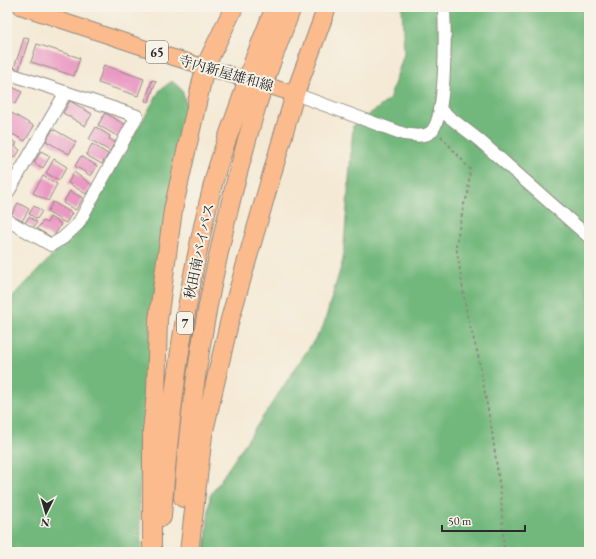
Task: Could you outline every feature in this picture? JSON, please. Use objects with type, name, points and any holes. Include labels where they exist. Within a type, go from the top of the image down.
[{"type":"highway","points":[[152,552],[152,431],[156,394],[158,320],[172,210],[205,67],[234,7]]},
{"type":"highway","name":"秋田南バイパス","points":[[161,552],[166,455],[177,367],[196,257],[215,179],[249,102],[263,62],[275,7]]},
{"type":"highway","name":"秋田南バイパス","points":[[263,62],[292,7]]},
{"type":"highway","points":[[189,552],[203,435],[230,319],[295,94],[327,7]]},
{"type":"highway","name":"秋田南バイパス","points":[[180,552],[187,443],[209,296],[249,102]]},
{"type":"main road","name":"寺内新屋雄和線","points":[[21,7],[205,67],[295,94]]},
{"type":"street","points":[[295,94],[404,134],[422,136],[430,133],[434,128],[439,110],[445,43],[444,7]]},
{"type":"street","points":[[7,73],[137,116],[78,224],[63,238],[51,245],[7,220]]},
{"type":"street","points":[[7,194],[66,92]]},
{"type":"street","points":[[439,110],[479,140],[589,237]]},
{"type":"path","points":[[434,128],[470,169],[468,194],[464,204],[456,245],[467,315],[478,355],[492,432],[501,496],[504,552]]},
{"type":"green space","points":[[402,7],[589,7],[589,552],[205,552],[210,496],[323,327],[343,260],[353,126],[389,100],[404,54]]},
{"type":"green space","points":[[172,81],[182,90],[186,104],[157,274],[139,495],[142,552],[7,552],[7,300],[10,300],[46,262],[79,231],[160,90]]},
{"type":"building","points":[[24,38],[29,39],[19,70],[14,68]]},
{"type":"building","points":[[37,44],[80,58],[74,76],[31,62]]},
{"type":"building","points":[[104,65],[144,79],[138,96],[98,83]]},
{"type":"building","points":[[152,80],[156,81],[149,102],[145,101]]},
{"type":"building","points":[[7,84],[22,92],[15,104],[7,99]]},
{"type":"building","points":[[70,101],[92,114],[85,126],[63,113]]},
{"type":"building","points":[[8,111],[34,126],[25,141],[7,131]]},
{"type":"building","points":[[105,113],[126,125],[119,137],[98,125]]},
{"type":"building","points":[[96,127],[110,136],[109,139],[115,142],[110,151],[89,139]]},
{"type":"building","points":[[53,129],[76,142],[69,154],[46,141]]},
{"type":"building","points":[[7,137],[17,143],[15,146],[20,150],[15,158],[7,153]]},
{"type":"building","points":[[92,144],[108,154],[102,164],[86,155]]},
{"type":"building","points":[[41,151],[50,156],[43,168],[34,163]]},
{"type":"building","points":[[81,156],[97,166],[91,176],[75,166]]},
{"type":"building","points":[[54,159],[67,167],[59,180],[46,173]]},
{"type":"building","points":[[74,172],[92,185],[86,194],[68,183]]},
{"type":"building","points":[[43,176],[57,184],[48,201],[33,193]]},
{"type":"building","points":[[70,191],[83,198],[76,210],[63,203]]},
{"type":"building","points":[[53,202],[72,213],[66,223],[47,212]]},
{"type":"building","points":[[18,203],[29,209],[22,221],[11,215]]},
{"type":"building","points":[[34,206],[42,211],[37,219],[29,214]]},
{"type":"building","points":[[29,217],[37,222],[33,228],[25,223]]},
{"type":"building","points":[[50,217],[61,224],[53,238],[37,229],[43,221],[47,223]]}]
